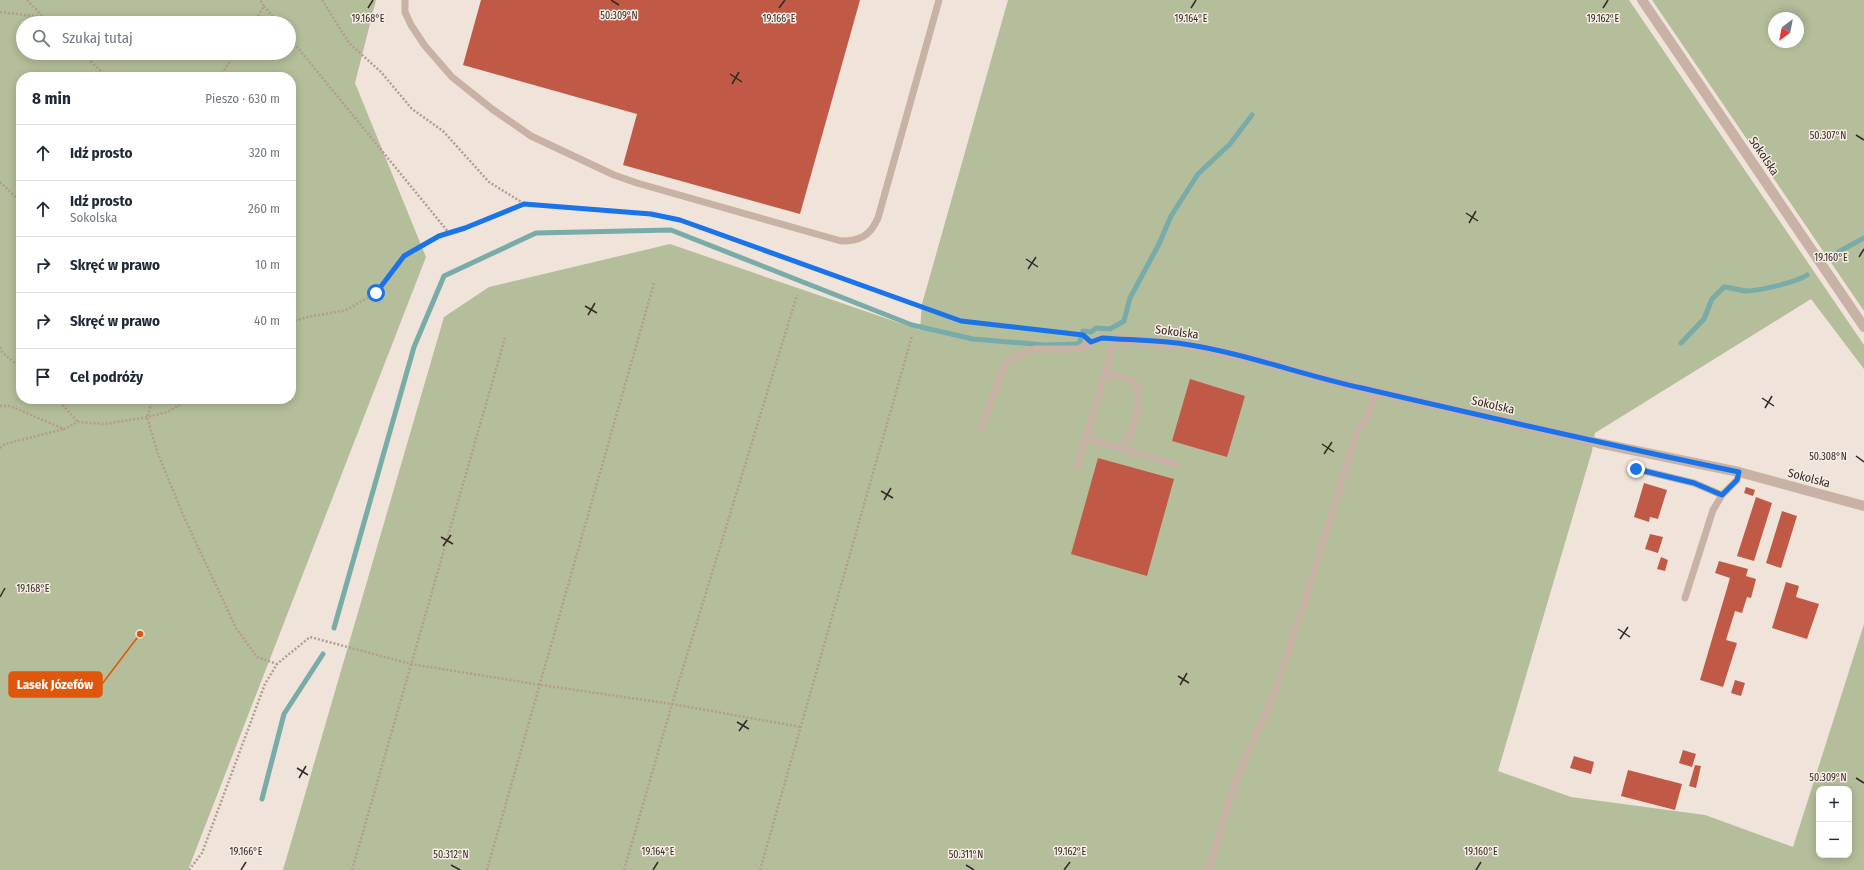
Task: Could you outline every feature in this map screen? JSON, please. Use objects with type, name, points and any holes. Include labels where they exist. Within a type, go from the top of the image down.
[{"type":"street","name":"Sokolska","points":[[1642,0],[1864,326]]},
{"type":"street","name":"Sokolska","points":[[1115,339],[1185,345],[1257,360],[1334,382],[1376,392],[1598,443],[1739,472],[1864,506]]},
{"type":"lane","points":[[404,0],[405,12],[411,25],[425,46],[452,77],[492,109],[531,136],[614,175],[637,183],[841,241],[854,241],[864,236],[874,228],[878,218],[939,0]]},
{"type":"lane","points":[[981,428],[1005,364],[1019,355],[1035,350],[1078,350],[1091,342],[1102,338],[1115,339],[1078,467]]},
{"type":"lane","points":[[1105,373],[1132,380],[1137,387],[1138,403],[1125,449]]},
{"type":"lane","points":[[1209,870],[1226,811],[1240,770],[1273,697],[1312,579],[1356,434],[1368,414],[1376,392]]},
{"type":"lane","points":[[1086,438],[1176,464]]},
{"type":"lane","points":[[1636,469],[1694,483],[1722,495]]},
{"type":"lane","points":[[1685,598],[1713,510],[1722,495],[1737,480],[1739,472]]},
{"type":"path","points":[[27,0],[42,16]]},
{"type":"path","points":[[260,0],[272,16]]},
{"type":"path","points":[[322,0],[349,43],[381,72],[412,109],[443,131],[489,182],[524,204]]},
{"type":"path","points":[[258,16],[264,6]]},
{"type":"path","points":[[0,12],[34,16]]},
{"type":"path","points":[[296,46],[449,233]]},
{"type":"path","points":[[89,60],[102,72]]},
{"type":"path","points":[[223,72],[231,60]]},
{"type":"path","points":[[0,182],[16,197]]},
{"type":"path","points":[[296,321],[346,310],[376,293],[404,256],[439,236],[465,228],[524,204],[651,214],[680,220],[961,321],[1083,335],[1091,342]]},
{"type":"path","points":[[487,870],[654,283]]},
{"type":"path","points":[[624,870],[672,704],[797,295]]},
{"type":"path","points":[[760,870],[912,336]]},
{"type":"path","points":[[352,870],[505,338]]},
{"type":"path","points":[[0,347],[2,352],[16,364]]},
{"type":"path","points":[[62,404],[78,422]]},
{"type":"path","points":[[151,404],[147,417],[158,454],[184,517],[236,628],[257,657],[277,664]]},
{"type":"path","points":[[0,448],[5,444],[64,429],[78,422],[105,424],[147,417],[168,412],[180,404]]},
{"type":"path","points":[[0,406],[10,406],[64,429]]},
{"type":"path","points":[[189,870],[202,853],[265,684],[277,664],[310,637],[411,664],[540,685],[672,704],[801,726]]},
{"type":"green space","points":[[0,0],[376,0],[355,83],[426,257],[188,870],[0,870]]},
{"type":"green space","points":[[1008,0],[1629,0],[1864,345],[1864,369],[1811,299],[1595,433],[1592,451],[1498,771],[1571,797],[1705,815],[1793,847],[1864,624],[1864,870],[283,870],[444,317],[489,287],[670,244],[920,330],[922,304]]},
{"type":"green space","points":[[1652,0],[1864,0],[1864,311]]},
{"type":"building","points":[[481,0],[860,0],[800,214],[623,165],[637,114],[463,65]]},
{"type":"building","points":[[1190,379],[1245,396],[1227,457],[1172,441]]},
{"type":"building","points":[[1098,458],[1174,479],[1147,576],[1071,554]]},
{"type":"building","points":[[1644,483],[1667,490],[1658,519],[1650,517],[1649,522],[1634,517]]},
{"type":"building","points":[[1746,487],[1755,490],[1753,496],[1744,493]]},
{"type":"building","points":[[1756,497],[1772,503],[1754,561],[1737,556]]},
{"type":"building","points":[[1782,511],[1797,516],[1781,568],[1766,563]]},
{"type":"building","points":[[1650,534],[1663,537],[1658,553],[1645,549]]},
{"type":"building","points":[[1661,557],[1668,560],[1665,571],[1657,569]]},
{"type":"building","points":[[1719,561],[1748,569],[1746,576],[1756,579],[1751,598],[1747,597],[1742,613],[1735,611],[1726,640],[1737,643],[1723,687],[1700,680],[1730,578],[1715,573]]},
{"type":"building","points":[[1786,582],[1799,586],[1796,597],[1819,604],[1807,639],[1772,628]]},
{"type":"building","points":[[1735,680],[1745,683],[1741,696],[1731,693]]},
{"type":"building","points":[[1683,750],[1696,754],[1692,767],[1679,763]]},
{"type":"building","points":[[1574,756],[1594,762],[1591,774],[1570,768]]},
{"type":"building","points":[[1695,765],[1701,766],[1696,788],[1689,786]]},
{"type":"building","points":[[1628,770],[1682,784],[1675,810],[1621,796]]},
{"type":"waterway","points":[[334,628],[414,347],[444,276],[536,233],[671,230],[912,325],[973,339],[1045,345],[1079,344],[1083,331],[1091,332],[1096,328],[1110,329],[1124,321],[1130,298],[1159,244],[1171,216],[1198,174],[1230,144],[1252,115]]},
{"type":"waterway","points":[[1831,256],[1864,238]]},
{"type":"waterway","points":[[1681,343],[1704,319],[1712,299],[1724,287],[1752,291],[1787,283],[1807,275]]},
{"type":"waterway","points":[[262,799],[284,714],[323,654]]},
{"type":"place","name":"Lasek Józefów","points":[[140,634]]},
{"type":"route","points":[[376,293],[404,256],[439,236],[465,228],[524,204],[651,214],[680,220],[961,321],[1083,335],[1091,342],[1102,338],[1166,342],[1185,345],[1257,360],[1334,382],[1598,443],[1739,472],[1737,480],[1722,495],[1694,483],[1636,469]]}]
